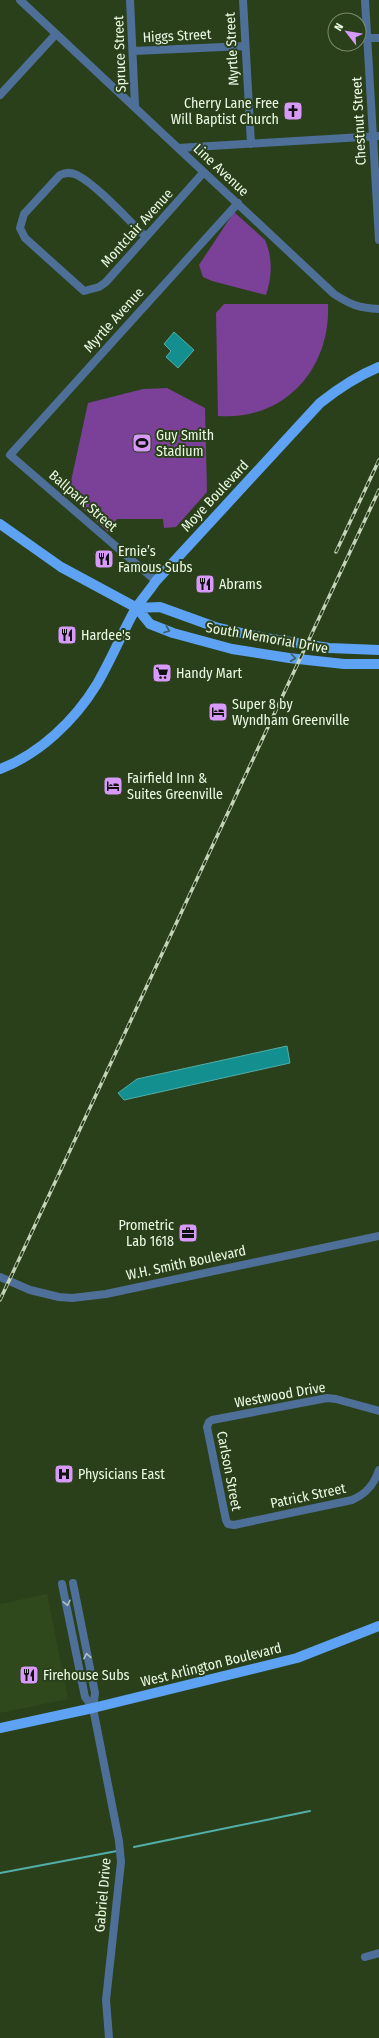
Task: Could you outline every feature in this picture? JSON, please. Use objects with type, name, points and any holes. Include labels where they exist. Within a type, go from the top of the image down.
[{"type":"main road","name":"Moye Boulevard","points":[[0,769],[9,766],[50,739],[74,715],[97,684],[137,608],[156,582],[320,403],[336,390],[361,374],[379,367]]},
{"type":"main road","name":"South Memorial Drive","points":[[1,528],[61,567],[137,608],[150,624],[211,644],[289,658],[344,664],[379,664]]},
{"type":"main road","name":"South Memorial Drive","points":[[137,608],[160,607],[218,628],[265,638],[329,648],[379,650]]},
{"type":"main road","name":"West Arlington Boulevard","points":[[0,1728],[93,1708],[297,1658],[379,1626]]},
{"type":"street","name":"Line Avenue","points":[[20,0],[135,106],[203,173],[238,203],[334,294],[350,304],[362,308],[379,309]]},
{"type":"street","name":"Spruce Street","points":[[130,0],[134,51],[135,106]]},
{"type":"street","name":"Myrtle Street","points":[[243,0],[251,144]]},
{"type":"street","name":"Chestnut Street","points":[[365,0],[366,12]]},
{"type":"street","points":[[0,95],[56,34]]},
{"type":"street","points":[[367,38],[379,38]]},
{"type":"street","name":"Chestnut Street","points":[[367,38],[376,136],[379,240]]},
{"type":"street","name":"Higgs Street","points":[[134,51],[245,46]]},
{"type":"street","points":[[178,148],[376,136]]},
{"type":"street","name":"Montclair Avenue","points":[[146,237],[84,180],[71,173],[65,172],[60,175],[24,214],[20,228],[25,238],[84,291],[99,287],[106,282],[203,173]]},
{"type":"street","name":"Myrtle Avenue","points":[[10,455],[238,203]]},
{"type":"street","name":"Ballpark Street","points":[[10,455],[156,582]]},
{"type":"street","name":"W.H. Smith Boulevard","points":[[0,1277],[45,1295],[72,1298],[106,1294],[379,1236]]},
{"type":"street","name":"Westwood Drive","points":[[209,1422],[322,1398],[336,1399],[379,1411]]},
{"type":"street","name":"Carlson Street","points":[[209,1422],[207,1426],[228,1524]]},
{"type":"street","name":"Patrick Street","points":[[228,1524],[234,1525],[352,1500],[360,1496],[372,1485],[379,1470]]},
{"type":"street","points":[[73,1583],[95,1693],[93,1708]]},
{"type":"street","points":[[62,1584],[85,1697],[93,1708]]},
{"type":"street","name":"Gabriel Drive","points":[[93,1708],[119,1841],[121,1862],[106,2000],[109,2038]]},
{"type":"street","points":[[365,1957],[379,1954]]},
{"type":"shaded area","points":[[234,212],[265,240],[268,247],[271,268],[270,281],[266,295],[212,281],[203,277],[199,265]]},
{"type":"shaded area","points":[[224,304],[328,304],[327,327],[322,349],[312,369],[299,386],[283,400],[264,410],[242,415],[218,416],[216,313]]},
{"type":"shaded area","name":"Guy Smith Stadium","points":[[167,388],[205,408],[207,492],[176,527],[164,528],[163,519],[117,519],[108,532],[68,495],[88,403],[143,389]]},
{"type":"shaded area","points":[[47,1594],[68,1699],[0,1713],[0,1604]]},
{"type":"water","points":[[174,332],[194,350],[178,368],[166,357],[171,351],[164,344]]},
{"type":"water","points":[[287,1046],[290,1063],[124,1100],[118,1093],[137,1079]]},
{"type":"waterway","points":[[134,1847],[310,1811]]},
{"type":"waterway","points":[[0,1873],[117,1851]]},
{"type":"railway","points":[[336,552],[379,460]]},
{"type":"railway","points":[[0,1300],[379,490]]},
{"type":"place","name":"Cherry Lane Free Will Baptist Church","points":[[293,111]]},
{"type":"place","name":"Guy Smith Stadium","points":[[142,443]]},
{"type":"place","name":"Ernie’s Famous Subs","points":[[104,559]]},
{"type":"place","name":"Abrams","points":[[205,584]]},
{"type":"place","name":"Hardee's","points":[[67,635]]},
{"type":"place","name":"Handy Mart","points":[[162,673]]},
{"type":"place","name":"Super 8 by Wyndham Greenville","points":[[218,712]]},
{"type":"place","name":"Fairfield Inn & Suites Greenville","points":[[113,786]]},
{"type":"place","name":"Prometric Lab 1618","points":[[188,1233]]},
{"type":"place","name":"Physicians East","points":[[64,1474]]},
{"type":"place","name":"Firehouse Subs","points":[[29,1675]]}]
